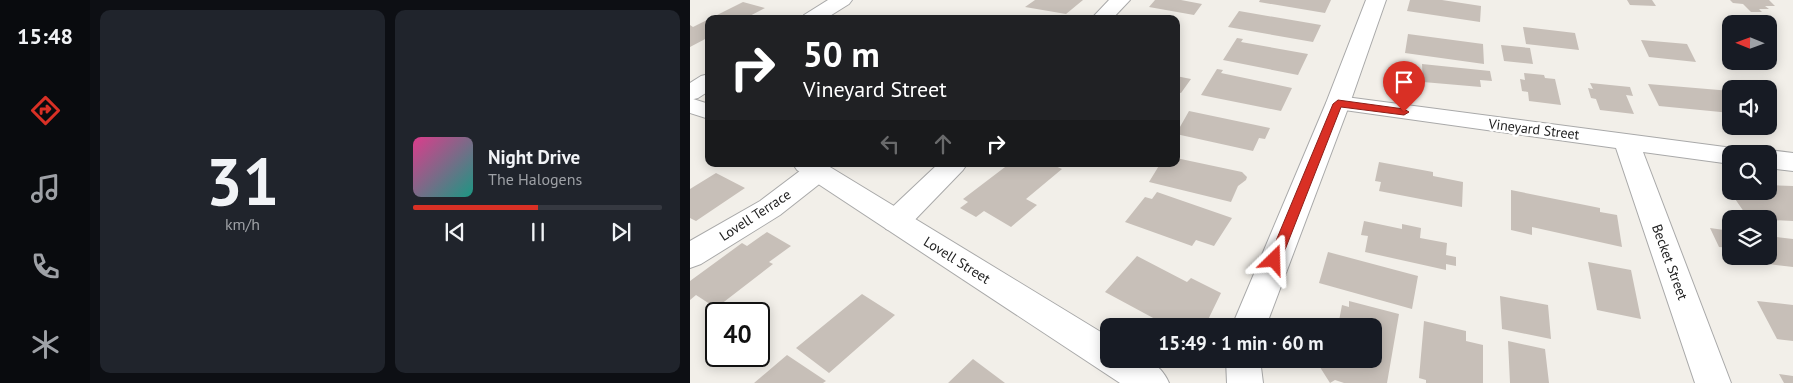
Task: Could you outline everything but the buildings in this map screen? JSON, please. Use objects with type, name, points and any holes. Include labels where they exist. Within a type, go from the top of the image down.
[{"type":"street","points":[[818,15],[842,0]]},
{"type":"street","points":[[1105,15],[1120,0]]},
{"type":"street","points":[[1252,318],[1338,104],[1376,0]]},
{"type":"street","points":[[690,93],[705,84]]},
{"type":"street","name":"Vineyard Street","points":[[1338,104],[1722,154]]},
{"type":"street","points":[[690,105],[705,111]]},
{"type":"street","name":"Becket Street","points":[[1626,141],[1713,383]]},
{"type":"street","points":[[1777,161],[1793,162]]},
{"type":"street","name":"Lovell Street","points":[[812,167],[1100,350]]},
{"type":"street","name":"Lovell Terrace","points":[[690,256],[770,208],[812,167]]},
{"type":"street","points":[[896,221],[951,167]]},
{"type":"street","points":[[1127,368],[1151,383]]},
{"type":"street","points":[[1243,368],[1245,383]]},
{"type":"route","points":[[1274,260],[1338,104],[1404,112]]}]
